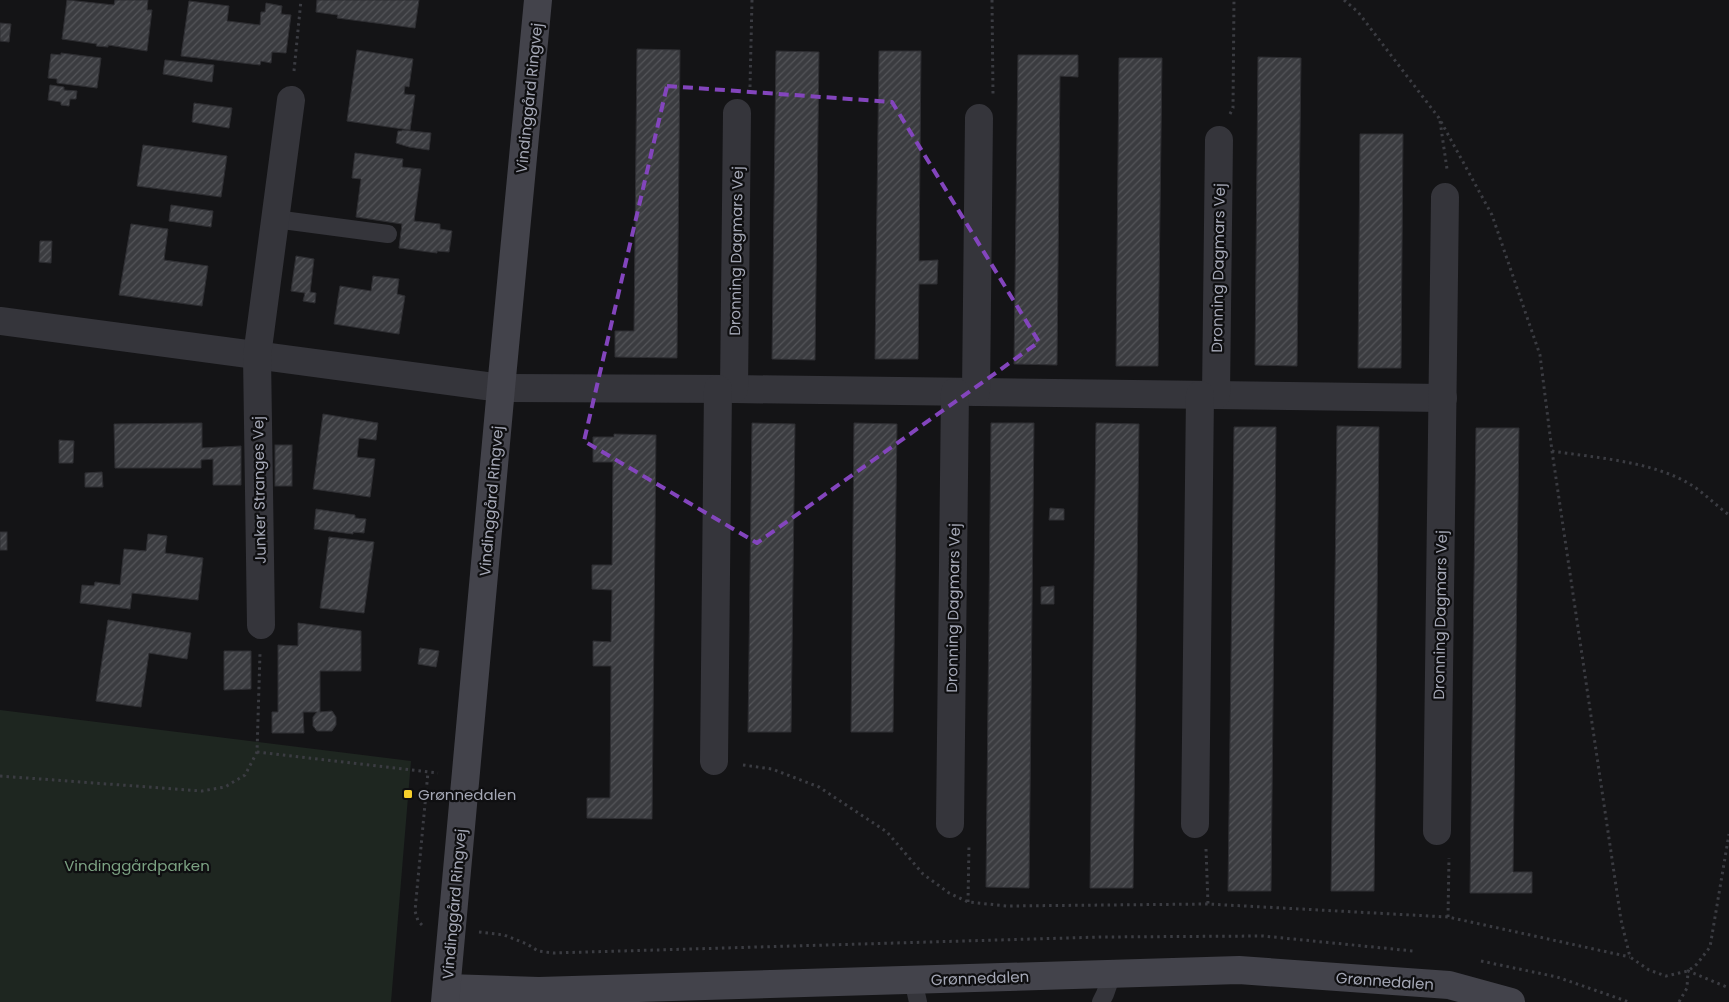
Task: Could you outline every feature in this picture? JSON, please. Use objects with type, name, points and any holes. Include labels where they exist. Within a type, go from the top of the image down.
[{"type":"street","name":"Vindinggård Ringvej","points":[[446,995],[538,0]]},
{"type":"street","name":"Junker Stranges Vej","points":[[261,625],[257,356],[291,100]]},
{"type":"street","name":"Dronning Dagmars Vej","points":[[714,761],[737,113]]},
{"type":"street","name":"Dronning Dagmars Vej","points":[[950,824],[966,392],[979,118]]},
{"type":"street","name":"Dronning Dagmars Vej","points":[[1195,824],[1208,395],[1219,140]]},
{"type":"street","name":"Dronning Dagmars Vej","points":[[1437,832],[1445,197]]},
{"type":"street","points":[[0,321],[501,388],[1443,398]]},
{"type":"street","name":"Grønnedalen","points":[[446,995],[539,991],[915,991],[1112,974],[1249,971],[1449,986],[1511,1002]]},
{"type":"lane","points":[[275,219],[388,234]]},
{"type":"lane","points":[[1101,1002],[1106,994],[1112,974]]},
{"type":"path","points":[[291,100],[301,0]]},
{"type":"path","points":[[737,113],[749,103],[752,0]]},
{"type":"path","points":[[979,118],[993,108],[992,0]]},
{"type":"path","points":[[1219,140],[1233,108],[1234,0]]},
{"type":"path","points":[[1344,0],[1358,12],[1440,118],[1492,215],[1540,355],[1552,451],[1621,920],[1630,957]]},
{"type":"path","points":[[1440,118],[1450,188],[1445,197]]},
{"type":"path","points":[[1552,451],[1659,471],[1692,486],[1729,515]]},
{"type":"path","points":[[0,776],[202,791],[225,787],[245,775],[257,752],[261,625]]},
{"type":"path","points":[[257,752],[465,777]]},
{"type":"path","points":[[714,761],[772,769],[819,787],[887,832],[923,874],[949,893],[968,902],[1007,906],[1208,904],[1448,917],[1630,957],[1649,970],[1666,976],[1688,971],[1697,964],[1710,947],[1729,834]]},
{"type":"path","points":[[428,772],[415,911],[418,921],[424,928],[430,930],[504,935],[527,944],[538,951],[553,953],[1101,937],[1263,936],[1382,946],[1420,952]]},
{"type":"path","points":[[950,824],[969,839],[968,902]]},
{"type":"path","points":[[1195,824],[1206,841],[1208,904]]},
{"type":"path","points":[[1437,832],[1450,840],[1448,917]]},
{"type":"path","points":[[1477,960],[1557,977],[1629,1002]]},
{"type":"path","points":[[1688,971],[1729,988]]},
{"type":"path","points":[[1679,1002],[1687,988],[1688,971]]},
{"type":"highlighted area","points":[[667,86],[892,102],[1039,342],[757,543],[584,441]]},
{"type":"green space","name":"Vindinggårdparken","points":[[0,710],[411,761],[391,1002],[0,1002]]},
{"type":"building","points":[[67,0],[114,5],[115,0],[148,0],[147,10],[152,10],[147,51],[108,45],[108,47],[96,46],[97,44],[62,39]]},
{"type":"building","points":[[317,0],[419,0],[415,28],[337,18],[338,15],[316,12]]},
{"type":"building","points":[[189,1],[229,6],[227,21],[260,25],[261,12],[265,12],[266,3],[282,6],[281,14],[291,15],[286,53],[272,52],[271,63],[261,61],[260,65],[181,56]]},
{"type":"building","points":[[0,23],[11,24],[9,42],[0,41]]},
{"type":"building","points":[[637,49],[680,50],[677,358],[615,357],[615,331],[634,331]]},
{"type":"building","points":[[357,50],[413,59],[409,87],[405,86],[404,94],[415,95],[410,130],[347,121]]},
{"type":"building","points":[[776,51],[819,52],[815,360],[772,359]]},
{"type":"building","points":[[879,51],[921,51],[919,261],[938,260],[937,284],[919,284],[918,359],[875,359]]},
{"type":"building","points":[[61,53],[101,58],[97,88],[57,83],[57,79],[48,78],[51,54],[61,55]]},
{"type":"building","points":[[1018,55],[1078,55],[1078,77],[1060,76],[1057,365],[1014,364]]},
{"type":"building","points":[[1258,57],[1301,58],[1297,366],[1255,365]]},
{"type":"building","points":[[1119,58],[1162,58],[1158,366],[1116,366]]},
{"type":"building","points":[[165,60],[214,65],[212,82],[163,74]]},
{"type":"building","points":[[50,85],[64,87],[64,90],[77,91],[76,99],[70,99],[69,106],[61,105],[61,102],[48,100]]},
{"type":"building","points":[[194,103],[232,108],[229,128],[192,122]]},
{"type":"building","points":[[398,131],[431,133],[429,150],[396,143]]},
{"type":"building","points":[[1360,134],[1403,134],[1401,368],[1358,368]]},
{"type":"building","points":[[143,145],[227,156],[221,197],[137,186]]},
{"type":"building","points":[[355,153],[403,159],[402,167],[421,169],[414,221],[440,224],[440,229],[452,231],[449,252],[437,251],[437,253],[399,248],[402,224],[356,217],[361,179],[352,178]]},
{"type":"building","points":[[171,205],[213,211],[211,227],[169,221]]},
{"type":"building","points":[[131,224],[168,229],[164,260],[208,266],[202,306],[119,295]]},
{"type":"building","points":[[40,241],[52,241],[51,263],[39,262]]},
{"type":"building","points":[[296,256],[314,259],[310,292],[316,293],[315,303],[303,301],[305,293],[291,291]]},
{"type":"building","points":[[373,276],[399,279],[397,294],[405,296],[399,334],[334,324],[340,286],[371,291]]},
{"type":"building","points":[[323,414],[378,423],[376,440],[359,438],[357,457],[375,459],[370,497],[313,489]]},
{"type":"building","points":[[202,423],[202,448],[241,446],[241,485],[213,485],[213,459],[201,460],[201,468],[115,468],[114,424]]},
{"type":"building","points":[[752,423],[795,424],[791,732],[748,732]]},
{"type":"building","points":[[854,423],[897,424],[893,732],[851,732]]},
{"type":"building","points":[[991,423],[1034,423],[1029,888],[986,887]]},
{"type":"building","points":[[1096,423],[1139,424],[1133,888],[1090,888]]},
{"type":"building","points":[[1337,426],[1379,427],[1374,891],[1331,891]]},
{"type":"building","points":[[1234,427],[1276,427],[1271,891],[1228,891]]},
{"type":"building","points":[[1476,428],[1519,428],[1513,872],[1532,872],[1532,893],[1470,893]]},
{"type":"building","points":[[614,434],[656,435],[652,819],[587,818],[587,798],[610,798],[611,666],[593,666],[593,641],[611,642],[612,590],[592,589],[592,565],[612,565],[613,462],[593,462],[593,437],[614,437]]},
{"type":"building","points":[[59,440],[74,441],[73,463],[59,463]]},
{"type":"building","points":[[275,445],[292,445],[292,486],[275,486]]},
{"type":"building","points":[[102,472],[103,487],[85,487],[85,473]]},
{"type":"building","points":[[1050,508],[1064,509],[1064,520],[1049,520]]},
{"type":"building","points":[[316,509],[355,515],[355,518],[366,519],[364,533],[353,532],[353,534],[314,529]]},
{"type":"building","points":[[0,532],[7,532],[7,550],[0,550]]},
{"type":"building","points":[[148,534],[167,536],[165,553],[203,558],[198,600],[132,593],[130,609],[80,603],[82,585],[94,586],[95,582],[120,585],[124,549],[146,551]]},
{"type":"building","points":[[329,537],[374,542],[364,613],[320,608]]},
{"type":"building","points":[[1054,586],[1054,604],[1041,604],[1041,587]]},
{"type":"building","points":[[108,620],[191,633],[187,659],[149,653],[141,707],[96,701]]},
{"type":"building","points":[[298,623],[361,631],[361,671],[320,671],[320,712],[332,711],[336,717],[336,725],[332,731],[317,731],[313,726],[313,717],[317,712],[303,712],[304,733],[272,733],[272,712],[278,712],[278,645],[298,646]]},
{"type":"building","points":[[420,648],[439,651],[436,667],[418,664]]},
{"type":"building","points":[[224,651],[251,651],[251,689],[224,690]]},
{"type":"place","name":"Grønnedalen","points":[[408,794]]}]
